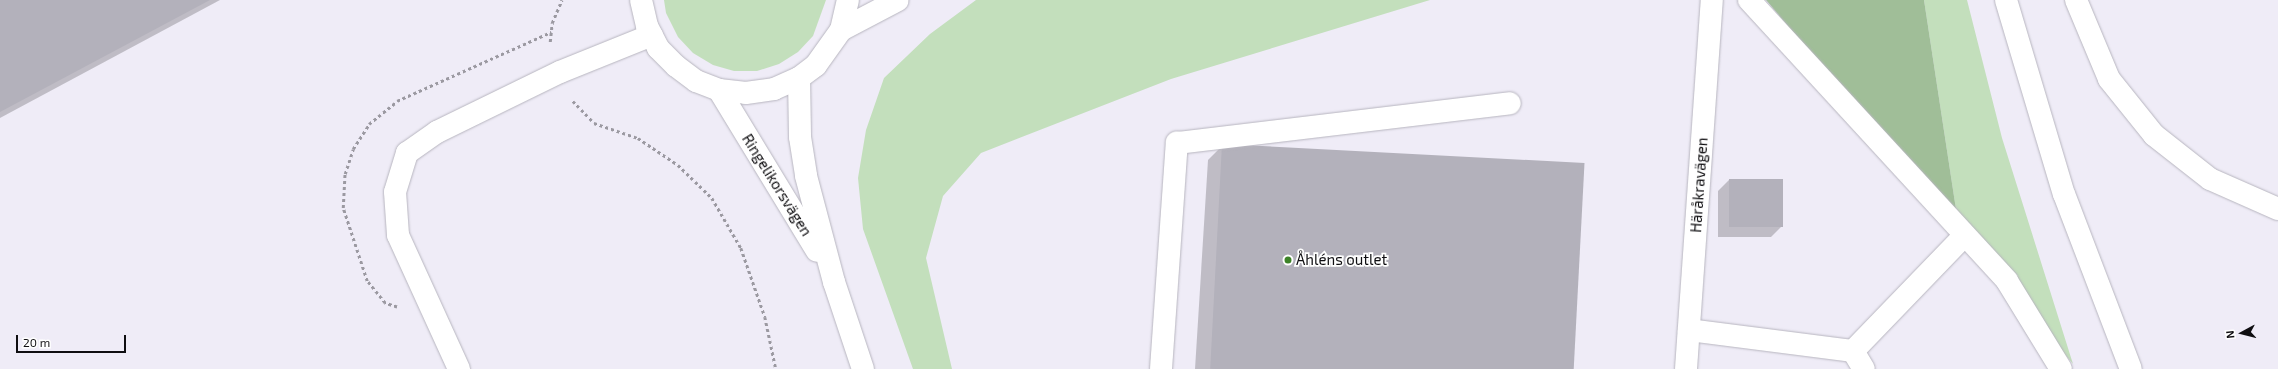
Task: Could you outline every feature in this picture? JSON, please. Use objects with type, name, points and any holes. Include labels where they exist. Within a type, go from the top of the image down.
[{"type":"main road","points":[[641,0],[652,35],[676,66],[696,81],[719,90],[746,93],[774,89],[799,78],[816,65],[841,30],[848,0]]},
{"type":"main road","points":[[841,30],[898,0]]},
{"type":"main road","name":"Häråkravägen","points":[[1686,369],[1712,0]]},
{"type":"main road","points":[[1749,0],[2006,281],[2061,369]]},
{"type":"main road","points":[[2006,0],[2054,165],[2131,369]]},
{"type":"main road","points":[[2076,0],[2109,79],[2154,135],[2210,180],[2278,209]]},
{"type":"main road","points":[[459,369],[398,235],[395,192],[407,153],[436,132],[560,72],[652,35]]},
{"type":"main road","name":"Ringelikorsvägen","points":[[799,78],[800,137],[806,176],[834,282],[863,369]]},
{"type":"main road","name":"Ringelikorsvägen","points":[[719,90],[761,164],[805,228],[834,282]]},
{"type":"main road","points":[[1161,369],[1177,143],[1510,103]]},
{"type":"main road","points":[[1689,330],[1859,360],[1965,235]]},
{"type":"path","points":[[562,0],[552,23],[550,48],[574,104],[594,123],[638,138],[678,165],[712,198],[741,248],[765,317],[776,369]]},
{"type":"green space","points":[[664,0],[826,0],[813,36],[798,52],[779,64],[757,71],[734,71],[713,65],[693,53],[678,37],[666,13]]},
{"type":"green space","points":[[976,0],[1430,0],[1171,79],[981,153],[943,196],[926,258],[952,369],[913,369],[863,229],[858,178],[866,130],[884,78],[930,34]]},
{"type":"green space","points":[[1766,0],[1924,0],[1959,229]]},
{"type":"green space","points":[[1924,0],[1967,0],[2002,138],[2073,364],[1959,229]]},
{"type":"building","points":[[0,0],[210,0],[0,112]]},
{"type":"building","points":[[1222,144],[1585,163],[1574,369],[1210,369]]},
{"type":"building","points":[[1729,179],[1783,179],[1783,227],[1729,227]]},
{"type":"place","name":"Åhléns outlet","points":[[1288,260]]}]
